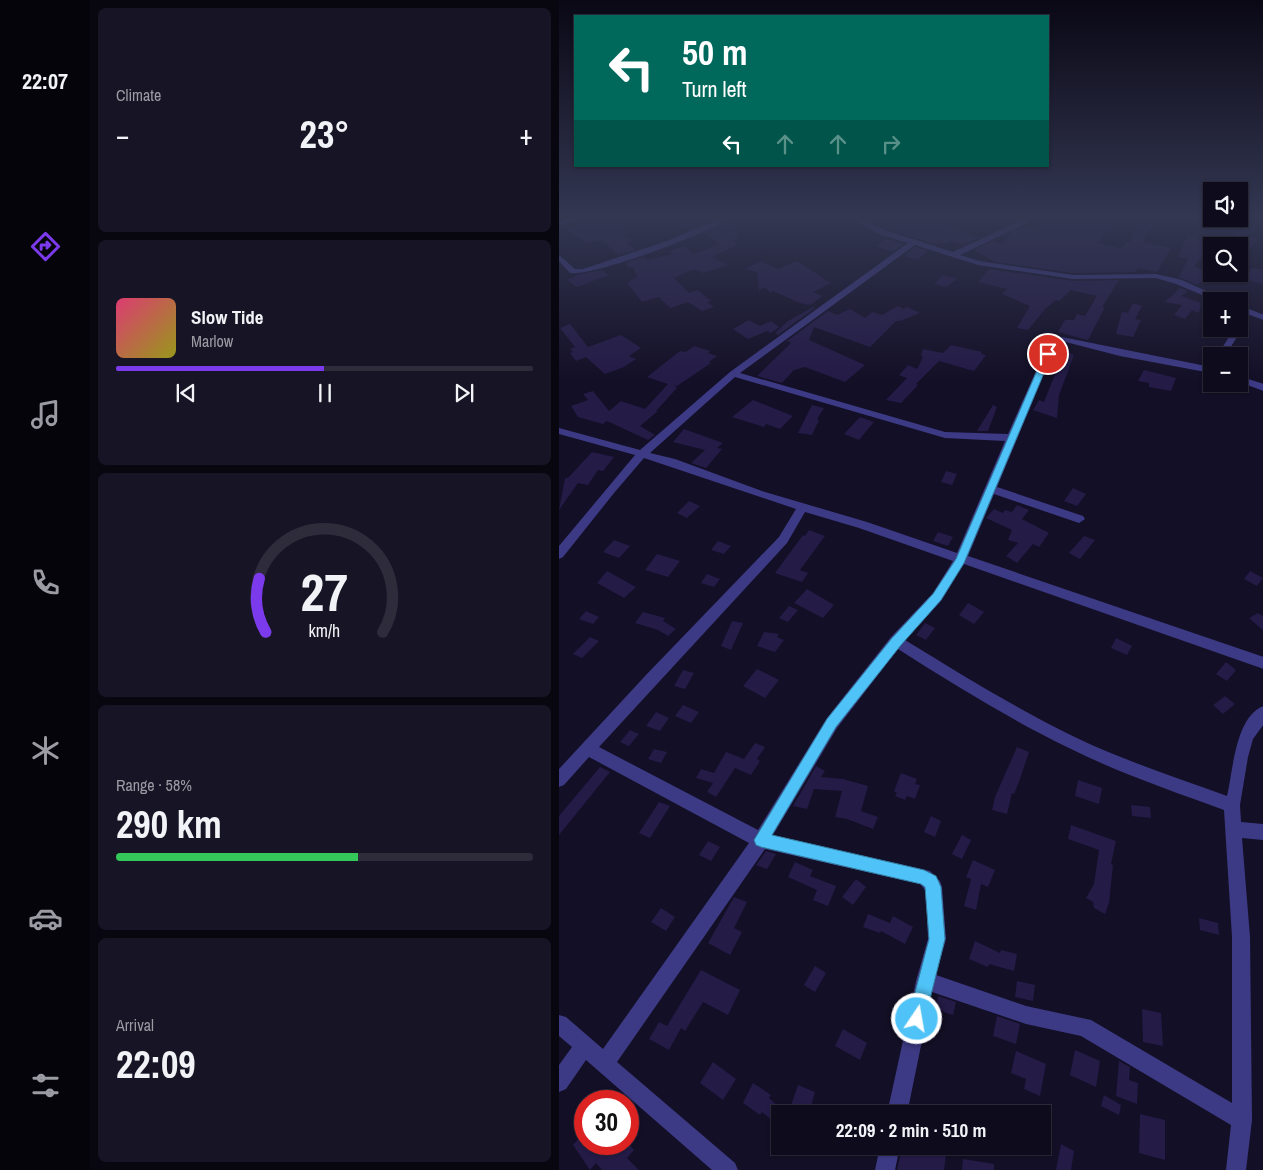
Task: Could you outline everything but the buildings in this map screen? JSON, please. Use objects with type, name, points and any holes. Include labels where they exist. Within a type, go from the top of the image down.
[{"type":"street","points":[[573,271],[585,271]]},
{"type":"street","points":[[559,554],[610,490],[642,454],[733,374],[875,271]]},
{"type":"street","points":[[1029,271],[1073,277],[1156,276],[1179,282],[1203,292]]},
{"type":"street","points":[[1248,312],[1263,318]]},
{"type":"street","points":[[605,1063],[761,840],[832,723],[896,642],[937,597],[961,560],[1055,337],[1120,353],[1203,369]]},
{"type":"street","points":[[733,374],[945,435],[1013,438]]},
{"type":"street","points":[[1248,382],[1263,388]]},
{"type":"street","points":[[559,431],[671,462],[761,495],[863,525],[1263,663]]},
{"type":"street","points":[[992,489],[1079,519]]},
{"type":"street","points":[[559,780],[651,678],[783,540],[802,508]]},
{"type":"street","points":[[896,642],[996,703],[1076,744],[1148,775],[1232,805]]},
{"type":"street","points":[[1237,1170],[1242,1120],[1241,937],[1232,805],[1236,794],[1245,737],[1263,712]]},
{"type":"street","points":[[588,749],[761,840],[924,877],[930,882],[934,887],[937,939],[925,982],[899,1105]]},
{"type":"street","points":[[1233,829],[1263,832]]},
{"type":"street","points":[[925,982],[1026,1015],[1083,1027],[1242,1120]]},
{"type":"street","points":[[559,1024],[728,1170]]},
{"type":"street","points":[[559,1082],[585,1045]]},
{"type":"street","points":[[885,1170],[888,1155]]},
{"type":"route","points":[[917,1019],[937,939],[934,887],[930,882],[924,877],[761,840],[832,723],[896,642],[937,597],[961,560],[1048,354]]}]
